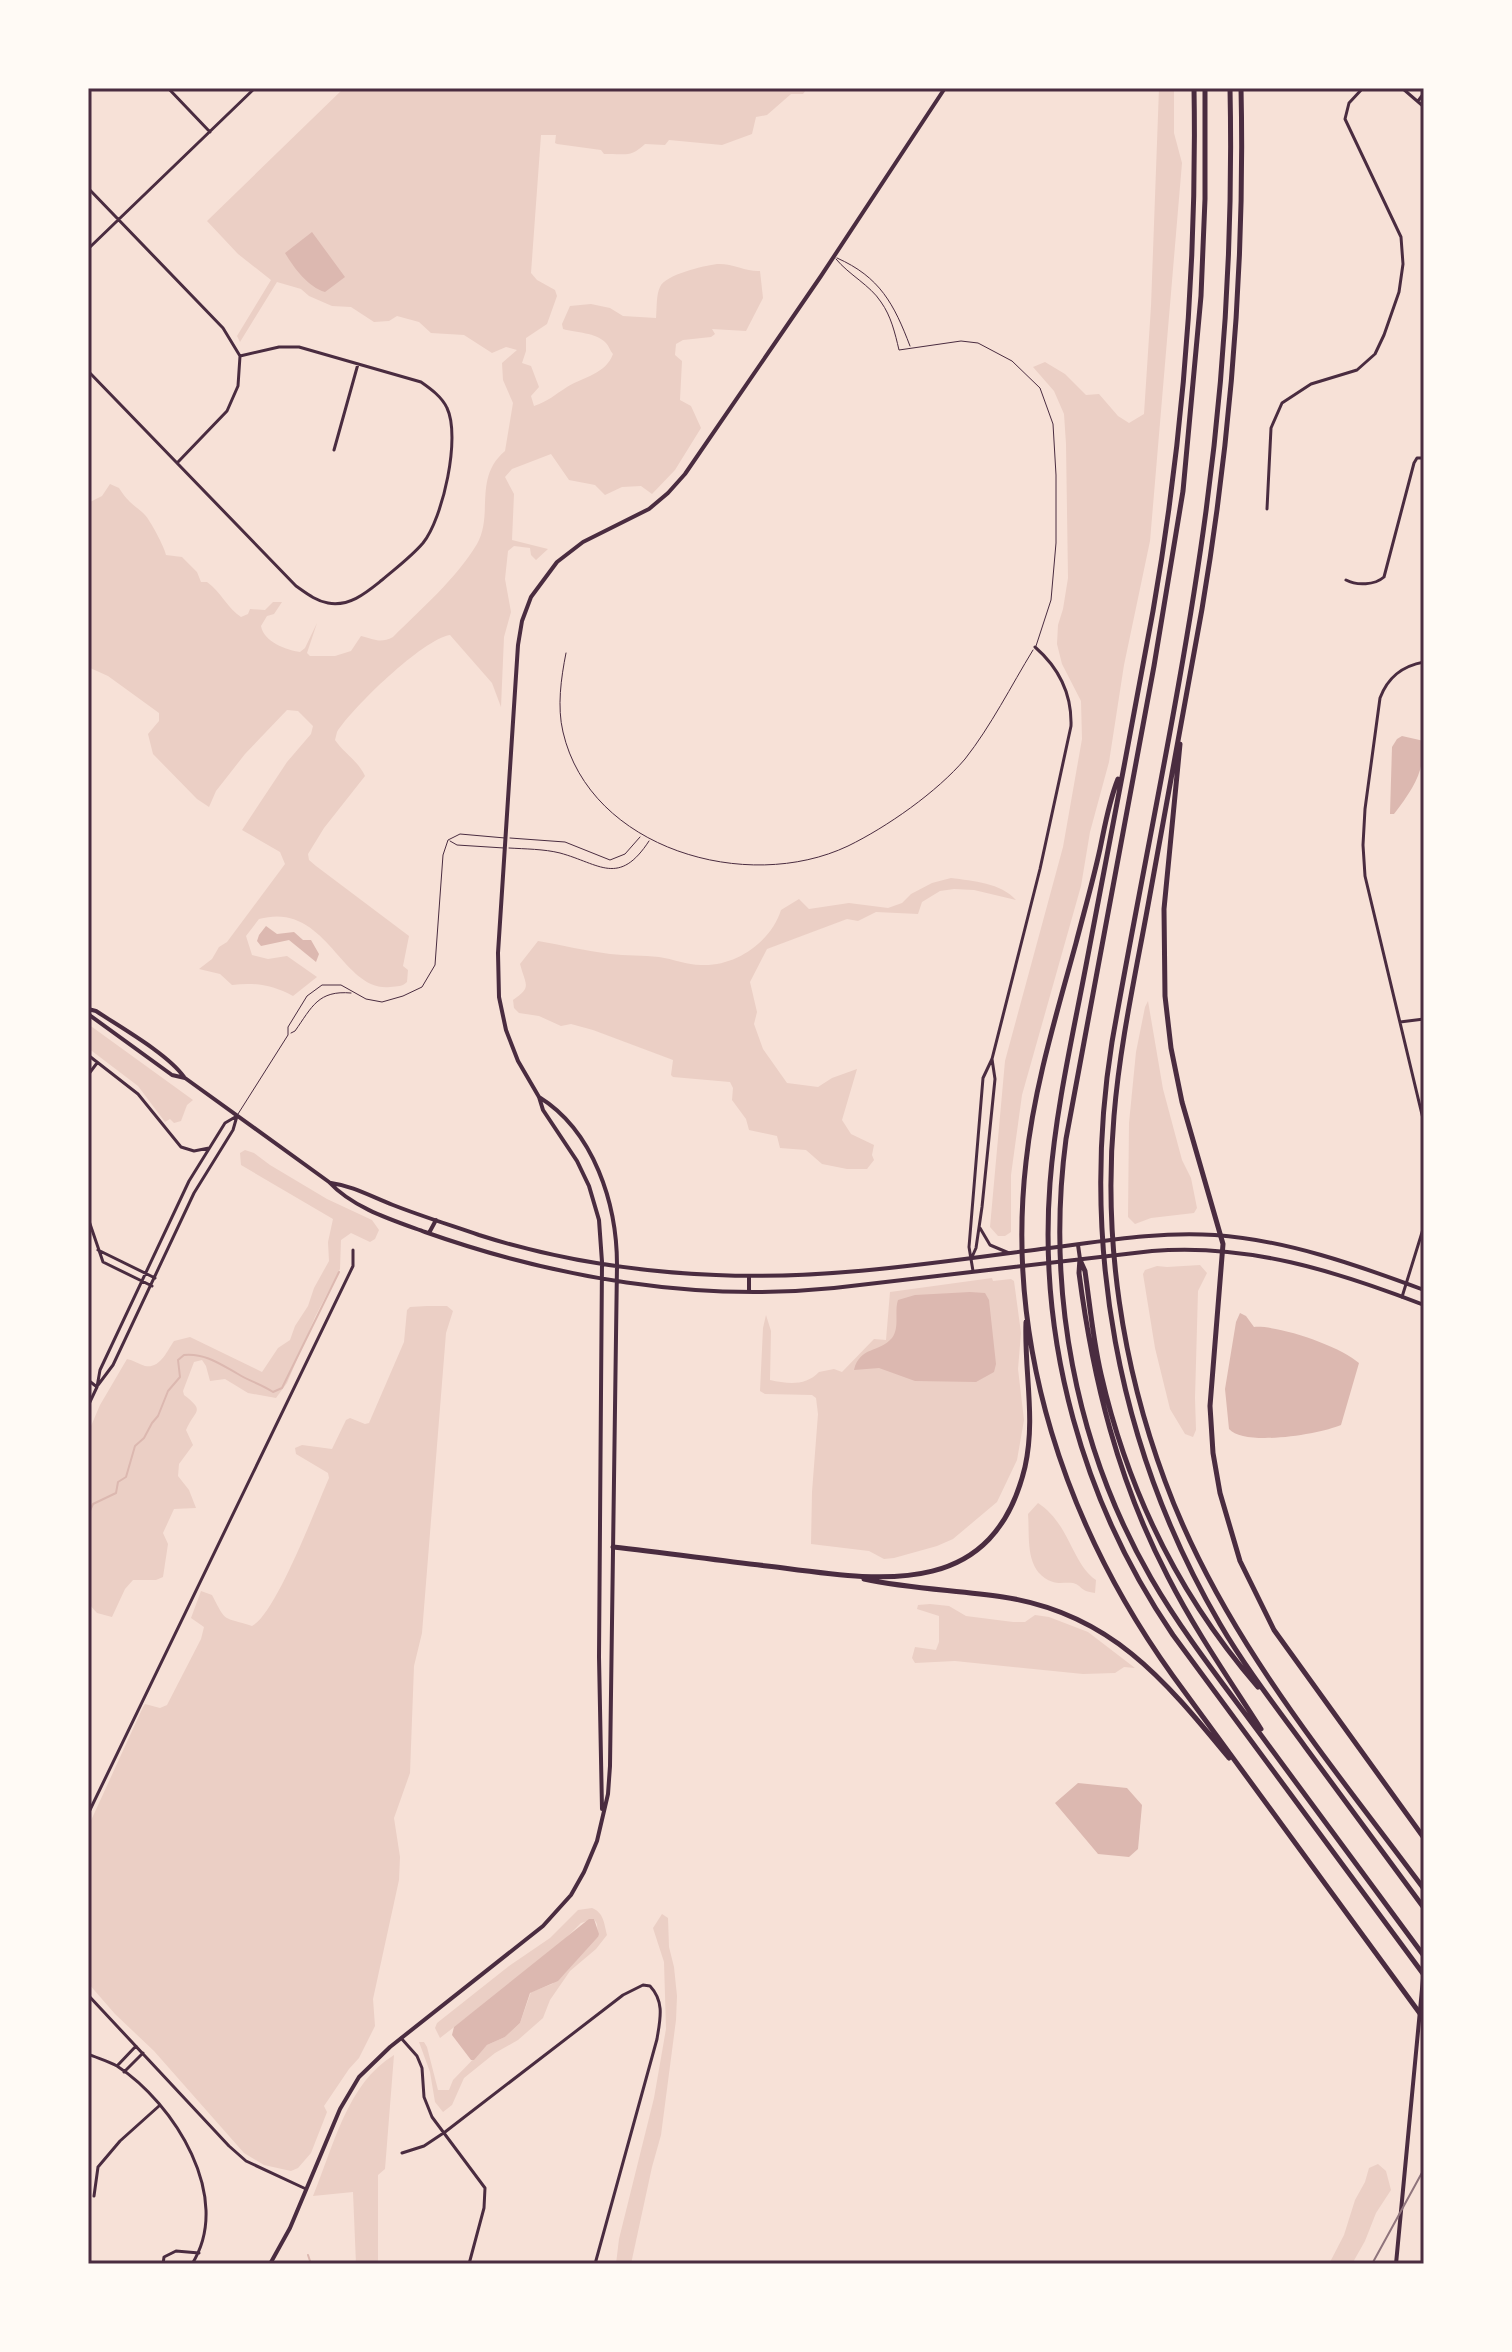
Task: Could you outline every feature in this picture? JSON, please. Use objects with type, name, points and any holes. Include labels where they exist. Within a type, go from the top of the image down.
[{"type":"highway","points":[[1194,88],[1191,262],[1180,418],[1160,570],[1056,1128],[1048,1234],[1049,1274],[1060,1363],[1075,1426],[1098,1493],[1133,1568],[1173,1635],[1424,1975]]},
{"type":"highway","points":[[1205,88],[1205,199],[1200,307],[1183,491],[1154,666],[1068,1124],[1059,1232],[1066,1329],[1079,1398],[1096,1456],[1144,1566],[1173,1613],[1424,1956]]},
{"type":"highway","points":[[1230,88],[1227,281],[1212,458],[1193,596],[1108,1065],[1100,1156],[1104,1267],[1122,1375],[1157,1492],[1213,1613],[1267,1695],[1424,1908]]},
{"type":"highway","points":[[1241,88],[1241,224],[1232,380],[1214,532],[1120,1059],[1113,1135],[1115,1266],[1128,1348],[1142,1409],[1165,1481],[1200,1564],[1261,1668],[1424,1889]]},
{"type":"highway","points":[[1182,717],[1164,909],[1165,996],[1171,1048],[1184,1111],[1223,1250],[1211,1419],[1217,1476],[1234,1546],[1258,1601],[1285,1649],[1424,1838]]},
{"type":"highway","points":[[1124,767],[1111,799],[1040,1078],[1025,1169],[1023,1277],[1038,1379],[1053,1439],[1073,1497],[1097,1553],[1143,1633],[1424,2019]]},
{"type":"highway","points":[[1080,1259],[1079,1275],[1095,1375],[1130,1494],[1183,1605],[1267,1743]]},
{"type":"highway","points":[[1080,1259],[1085,1271],[1105,1388],[1125,1457],[1147,1515],[1183,1587],[1251,1679],[1267,1695]]},
{"type":"highway","points":[[856,1577],[899,1577],[939,1570],[970,1555],[985,1543],[1002,1522],[1019,1487],[1029,1443],[1031,1412],[1027,1313]]},
{"type":"highway","points":[[613,1547],[856,1577],[1030,1602],[1062,1611],[1122,1644],[1154,1672],[1249,1781]]},
{"type":"main road","points":[[603,1815],[599,1678],[601,1230],[593,1194],[577,1161],[543,1110],[515,1054],[499,997],[497,961],[519,638],[534,592],[549,570],[570,550],[636,517],[676,485],[834,257],[945,88]]},
{"type":"main road","points":[[88,1012],[96,1011],[178,1068],[185,1078],[329,1182],[341,1195],[390,1219],[515,1262],[617,1281],[749,1292],[834,1288],[1171,1249],[1223,1250],[1289,1261],[1424,1305]]},
{"type":"main road","points":[[88,1012],[172,1075],[185,1078]]},
{"type":"main road","points":[[270,2264],[281,2249],[349,2091],[373,2061],[533,1935],[560,1909],[591,1859],[608,1794],[617,1281],[614,1220],[600,1173],[578,1136],[553,1105],[539,1097]]},
{"type":"main road","points":[[329,1182],[348,1185],[436,1220],[525,1248],[617,1265],[686,1273],[749,1276],[823,1273],[1160,1235],[1221,1235],[1291,1247],[1424,1290]]},
{"type":"main road","points":[[429,1233],[436,1220]]},
{"type":"main road","points":[[1078,1245],[1080,1259]]},
{"type":"main road","points":[[749,1276],[749,1292]]},
{"type":"main road","points":[[602,1406],[615,1411]]},
{"type":"main road","points":[[601,1546],[613,1547]]},
{"type":"main road","points":[[599,1669],[611,1669]]},
{"type":"main road","points":[[599,1678],[611,1678]]},
{"type":"main road","points":[[1396,2264],[1424,1968]]},
{"type":"street","points":[[168,88],[210,132]]},
{"type":"street","points":[[88,249],[255,88]]},
{"type":"street","points":[[1267,509],[1271,428],[1282,403],[1311,384],[1357,370],[1375,354],[1399,292],[1403,264],[1401,237],[1345,119],[1349,103],[1363,88]]},
{"type":"street","points":[[1402,88],[1424,107]]},
{"type":"street","points":[[1418,101],[1424,93]]},
{"type":"street","points":[[88,188],[223,328],[240,356],[238,386],[227,411],[177,463]]},
{"type":"street","points":[[88,371],[296,586],[312,597],[330,603],[363,595],[399,566],[432,530],[446,493],[451,429],[448,409],[436,393],[421,382],[299,347],[279,347],[240,356]]},
{"type":"street","points":[[334,450],[358,364]]},
{"type":"street","points":[[1346,580],[1359,584],[1384,578],[1414,462],[1417,458],[1424,458]]},
{"type":"street","points":[[973,1272],[969,1247],[983,1078],[992,1059],[1040,869],[1071,726],[1064,683],[1055,667],[1035,647]]},
{"type":"street","points":[[1424,662],[1404,668],[1388,682],[1379,701],[1364,823],[1365,876],[1424,1123]]},
{"type":"street","points":[[1400,1022],[1424,1019]]},
{"type":"street","points":[[88,1055],[138,1094],[179,1145],[196,1152],[209,1148]]},
{"type":"street","points":[[972,1257],[976,1248],[995,1079],[992,1059]]},
{"type":"street","points":[[88,1075],[97,1063]]},
{"type":"street","points":[[97,1387],[100,1370],[186,1187],[225,1123],[237,1116]]},
{"type":"street","points":[[88,1406],[125,1342],[194,1193],[233,1130],[237,1116]]},
{"type":"street","points":[[978,1123],[989,1130]]},
{"type":"street","points":[[88,1218],[103,1262],[152,1286]]},
{"type":"street","points":[[979,1224],[989,1243],[1011,1253]]},
{"type":"street","points":[[1402,1297],[1424,1226]]},
{"type":"street","points":[[98,1250],[155,1278]]},
{"type":"street","points":[[88,1814],[353,1266],[353,1250]]},
{"type":"street","points":[[116,1337],[125,1342]]},
{"type":"street","points":[[88,1382],[97,1387]]},
{"type":"street","points":[[402,2153],[424,2146],[445,2132],[623,1995],[643,1985],[650,1986],[659,2000],[661,2014],[657,2039],[595,2264]]},
{"type":"street","points":[[88,1995],[212,2129],[246,2161],[306,2189]]},
{"type":"street","points":[[401,2038],[417,2056],[422,2068],[427,2107],[485,2188],[484,2208],[469,2264]]},
{"type":"street","points":[[116,2066],[136,2046]]},
{"type":"street","points":[[124,2072],[143,2053]]},
{"type":"street","points":[[88,2054],[124,2072],[160,2105],[182,2132],[199,2176],[205,2226],[199,2253],[192,2264]]},
{"type":"street","points":[[94,2196],[98,2167],[120,2141],[160,2105]]},
{"type":"street","points":[[163,2264],[164,2257],[169,2253],[199,2253]]},
{"type":"lane","points":[[834,257],[854,265],[883,291],[897,311],[911,348]]},
{"type":"lane","points":[[566,653],[560,714],[573,763],[584,783],[619,819],[641,834],[702,858],[727,863],[762,864],[797,861],[830,853],[852,844],[913,805],[964,760],[1035,647],[1049,607],[1054,576],[1056,475],[1051,414],[1040,388],[1023,370],[978,343],[961,341],[899,350],[892,323],[881,301],[834,257]]},
{"type":"lane","points":[[288,1035],[288,1027],[316,987],[335,984],[382,1002],[422,987],[432,973],[443,855],[448,840],[460,834],[565,842],[610,860],[625,854],[641,834]]},
{"type":"lane","points":[[448,840],[457,845],[553,852],[612,869],[643,852],[650,839]]},
{"type":"lane","points":[[237,1116],[288,1035],[295,1031],[323,996],[333,992],[353,993]]},
{"type":"shaded area","points":[[344,88],[806,90],[803,94],[791,94],[767,115],[756,117],[752,134],[722,145],[669,140],[665,145],[645,144],[630,153],[604,154],[601,150],[557,144],[556,135],[541,135],[531,273],[555,290],[557,296],[547,324],[526,338],[522,363],[531,366],[539,387],[531,396],[534,406],[600,371],[613,354],[606,343],[597,337],[563,329],[562,324],[570,306],[591,304],[610,308],[623,316],[656,318],[658,294],[664,282],[686,271],[717,264],[760,271],[763,298],[746,331],[712,329],[715,334],[711,337],[683,340],[676,344],[675,355],[682,361],[680,400],[691,406],[701,428],[675,470],[652,494],[641,486],[622,487],[605,495],[595,485],[569,480],[551,454],[512,469],[505,477],[514,494],[512,540],[548,549],[536,560],[530,548],[514,546],[508,551],[505,579],[511,612],[504,637],[501,707],[492,683],[450,635],[423,648],[372,692],[337,732],[335,740],[365,776],[324,828],[308,854],[309,860],[316,866],[409,936],[403,966],[408,970],[407,982],[402,986],[373,985],[358,976],[317,933],[301,922],[282,917],[259,919],[246,936],[252,955],[268,959],[287,956],[317,977],[293,996],[263,985],[232,985],[220,974],[199,969],[227,942],[285,864],[280,852],[242,830],[287,762],[311,734],[313,726],[298,711],[287,710],[245,754],[216,791],[209,807],[197,799],[153,754],[148,734],[159,721],[159,713],[108,676],[88,667],[88,503],[102,496],[110,484],[119,488],[147,518],[166,555],[182,557],[197,572],[201,582],[212,586],[241,617],[248,614],[250,609],[265,610],[273,602],[282,602],[261,626],[266,637],[276,644],[300,652],[317,623],[307,653],[310,656],[335,656],[351,651],[361,636],[381,641],[393,637],[448,582],[477,544],[484,521],[487,484],[495,462],[505,451],[513,403],[503,380],[502,363],[517,350],[506,347],[492,353],[464,335],[431,333],[419,322],[397,316],[389,321],[374,322],[351,307],[332,306],[301,289],[277,282],[240,342],[237,336],[271,280],[238,254],[207,221]]},
{"type":"shaded area","points":[[1159,88],[1174,88],[1174,133],[1182,163],[1150,541],[1124,665],[1109,762],[1090,832],[1081,886],[1022,1095],[1011,1175],[1011,1232],[998,1236],[990,1227],[1005,1061],[1063,847],[1082,739],[1081,701],[1062,664],[1057,644],[1068,578],[1064,414],[1054,391],[1033,367],[1045,362],[1065,374],[1086,395],[1099,394],[1118,416],[1129,423],[1144,414]]},
{"type":"shaded area","points":[[312,232],[345,277],[325,292],[307,281],[285,253]]},
{"type":"shaded area","points":[[1402,736],[1424,741],[1422,762],[1412,788],[1394,814],[1390,814],[1392,747]]},
{"type":"shaded area","points":[[951,878],[995,886],[1016,900],[974,890],[954,889],[940,891],[922,902],[918,914],[876,912],[858,921],[847,919],[767,949],[750,982],[757,1012],[754,1024],[763,1049],[787,1083],[818,1087],[857,1069],[842,1120],[851,1134],[874,1145],[874,1160],[867,1169],[822,1164],[806,1150],[780,1148],[777,1136],[749,1130],[746,1119],[732,1100],[730,1082],[673,1077],[673,1060],[593,1030],[571,1024],[561,1026],[539,1016],[519,1013],[514,1008],[513,1000],[526,985],[520,964],[538,941],[610,954],[714,965],[750,950],[769,932],[781,910],[799,899],[809,909],[849,903],[888,908],[902,903],[911,894],[932,883]]},
{"type":"shaded area","points":[[266,926],[277,934],[294,932],[303,940],[311,940],[319,954],[316,962],[289,940],[261,946],[257,941]]},
{"type":"shaded area","points":[[1148,1001],[1163,1089],[1182,1160],[1191,1178],[1197,1208],[1194,1213],[1151,1218],[1135,1224],[1128,1217],[1129,1123],[1136,1052]]},
{"type":"shaded area","points":[[88,1024],[193,1100],[187,1105],[181,1121],[174,1123],[170,1119],[165,1122],[138,1086],[88,1048]]},
{"type":"shaded area","points":[[245,1150],[327,1199],[372,1220],[379,1230],[370,1242],[351,1233],[341,1240],[340,1269],[315,1317],[287,1383],[276,1398],[248,1393],[225,1379],[210,1381],[202,1360],[194,1362],[183,1391],[197,1408],[186,1430],[193,1445],[179,1464],[178,1476],[189,1490],[196,1508],[174,1509],[163,1533],[168,1544],[163,1577],[133,1580],[125,1589],[112,1617],[97,1613],[88,1603],[88,1433],[100,1405],[127,1359],[145,1366],[155,1365],[174,1341],[190,1337],[262,1372],[278,1348],[290,1340],[329,1261],[328,1242],[333,1219],[241,1165],[240,1153]]},
{"type":"shaded area","points":[[1200,1265],[1207,1273],[1198,1291],[1196,1430],[1193,1437],[1185,1434],[1170,1409],[1155,1348],[1143,1274],[1145,1270],[1157,1266]]},
{"type":"shaded area","points":[[992,1278],[993,1281],[1014,1281],[1021,1333],[1018,1369],[1024,1420],[1017,1460],[997,1502],[953,1539],[894,1558],[884,1559],[869,1551],[811,1544],[818,1414],[816,1398],[812,1395],[765,1394],[760,1391],[766,1315],[771,1331],[770,1380],[796,1383],[808,1380],[819,1372],[834,1369],[842,1372],[874,1339],[886,1340],[890,1292]]},
{"type":"shaded area","points":[[985,1293],[989,1300],[996,1364],[994,1372],[976,1382],[915,1381],[879,1368],[854,1370],[865,1353],[892,1338],[896,1329],[898,1300],[915,1295]]},
{"type":"shaded area","points":[[447,1306],[453,1311],[446,1333],[422,1633],[414,1666],[410,1773],[394,1818],[400,1857],[399,1880],[373,1999],[375,2026],[359,2058],[324,2106],[327,2112],[311,2153],[298,2168],[291,2171],[264,2165],[244,2153],[154,2051],[88,1983],[88,1827],[143,1707],[145,1704],[160,1708],[167,1705],[201,1639],[204,1627],[191,1618],[201,1591],[212,1595],[223,1615],[252,1626],[262,1617],[283,1582],[329,1478],[328,1473],[296,1454],[295,1448],[302,1445],[332,1449],[346,1420],[350,1418],[369,1423],[404,1342],[407,1310],[410,1307]]},
{"type":"shaded area","points":[[1240,1313],[1254,1327],[1278,1329],[1309,1338],[1359,1363],[1341,1425],[1301,1435],[1266,1438],[1250,1437],[1229,1429],[1225,1389]]},
{"type":"shaded area","points":[[1038,1503],[1057,1522],[1081,1564],[1096,1580],[1095,1593],[1073,1583],[1053,1582],[1037,1571],[1030,1553],[1028,1514]]},
{"type":"shaded area","points":[[918,1605],[949,1606],[966,1616],[1013,1622],[1025,1622],[1035,1615],[1049,1617],[1088,1632],[1135,1668],[1124,1667],[1115,1673],[1083,1674],[955,1661],[915,1663],[912,1658],[915,1647],[936,1650],[939,1642],[939,1616],[917,1609]]},
{"type":"shaded area","points":[[1078,1783],[1127,1788],[1142,1805],[1138,1849],[1129,1857],[1098,1854],[1055,1803]]},
{"type":"shaded area","points":[[592,1908],[601,1916],[607,1935],[570,1971],[550,2000],[543,2018],[464,2078],[452,2105],[443,2112],[435,2102],[430,2072],[419,2042],[424,2042],[427,2047],[438,2090],[449,2090],[453,2080],[487,2045],[505,2037],[520,2023],[531,1992],[552,1984],[598,1937],[594,1919],[581,1923],[556,1948],[440,2038],[435,2028],[437,2023],[550,1938],[578,1910]]},
{"type":"shaded area","points":[[662,1914],[668,1918],[677,1996],[661,2135],[631,2264],[616,2264],[619,2239],[654,2098],[666,2029],[664,1962],[653,1928]]},
{"type":"shaded area","points":[[589,1919],[594,1919],[598,1937],[558,1981],[530,1993],[520,2023],[471,2060],[452,2035],[454,2027]]},
{"type":"shaded area","points":[[394,2055],[385,2169],[378,2175],[378,2264],[356,2264],[353,2192],[313,2196],[353,2099],[364,2082]]},
{"type":"shaded area","points":[[1378,2164],[1386,2171],[1391,2190],[1376,2213],[1352,2264],[1329,2264],[1344,2235],[1369,2168]]},
{"type":"waterway","points":[[88,1515],[93,1504],[116,1493],[118,1482],[126,1477],[135,1446],[144,1438],[158,1416],[168,1391],[180,1377],[178,1360],[184,1355],[206,1357],[273,1392],[282,1388],[339,1272]]},
{"type":"waterway","points":[[308,2255],[311,2264]]},
{"type":"railway","points":[[1372,2264],[1424,2169]]}]
